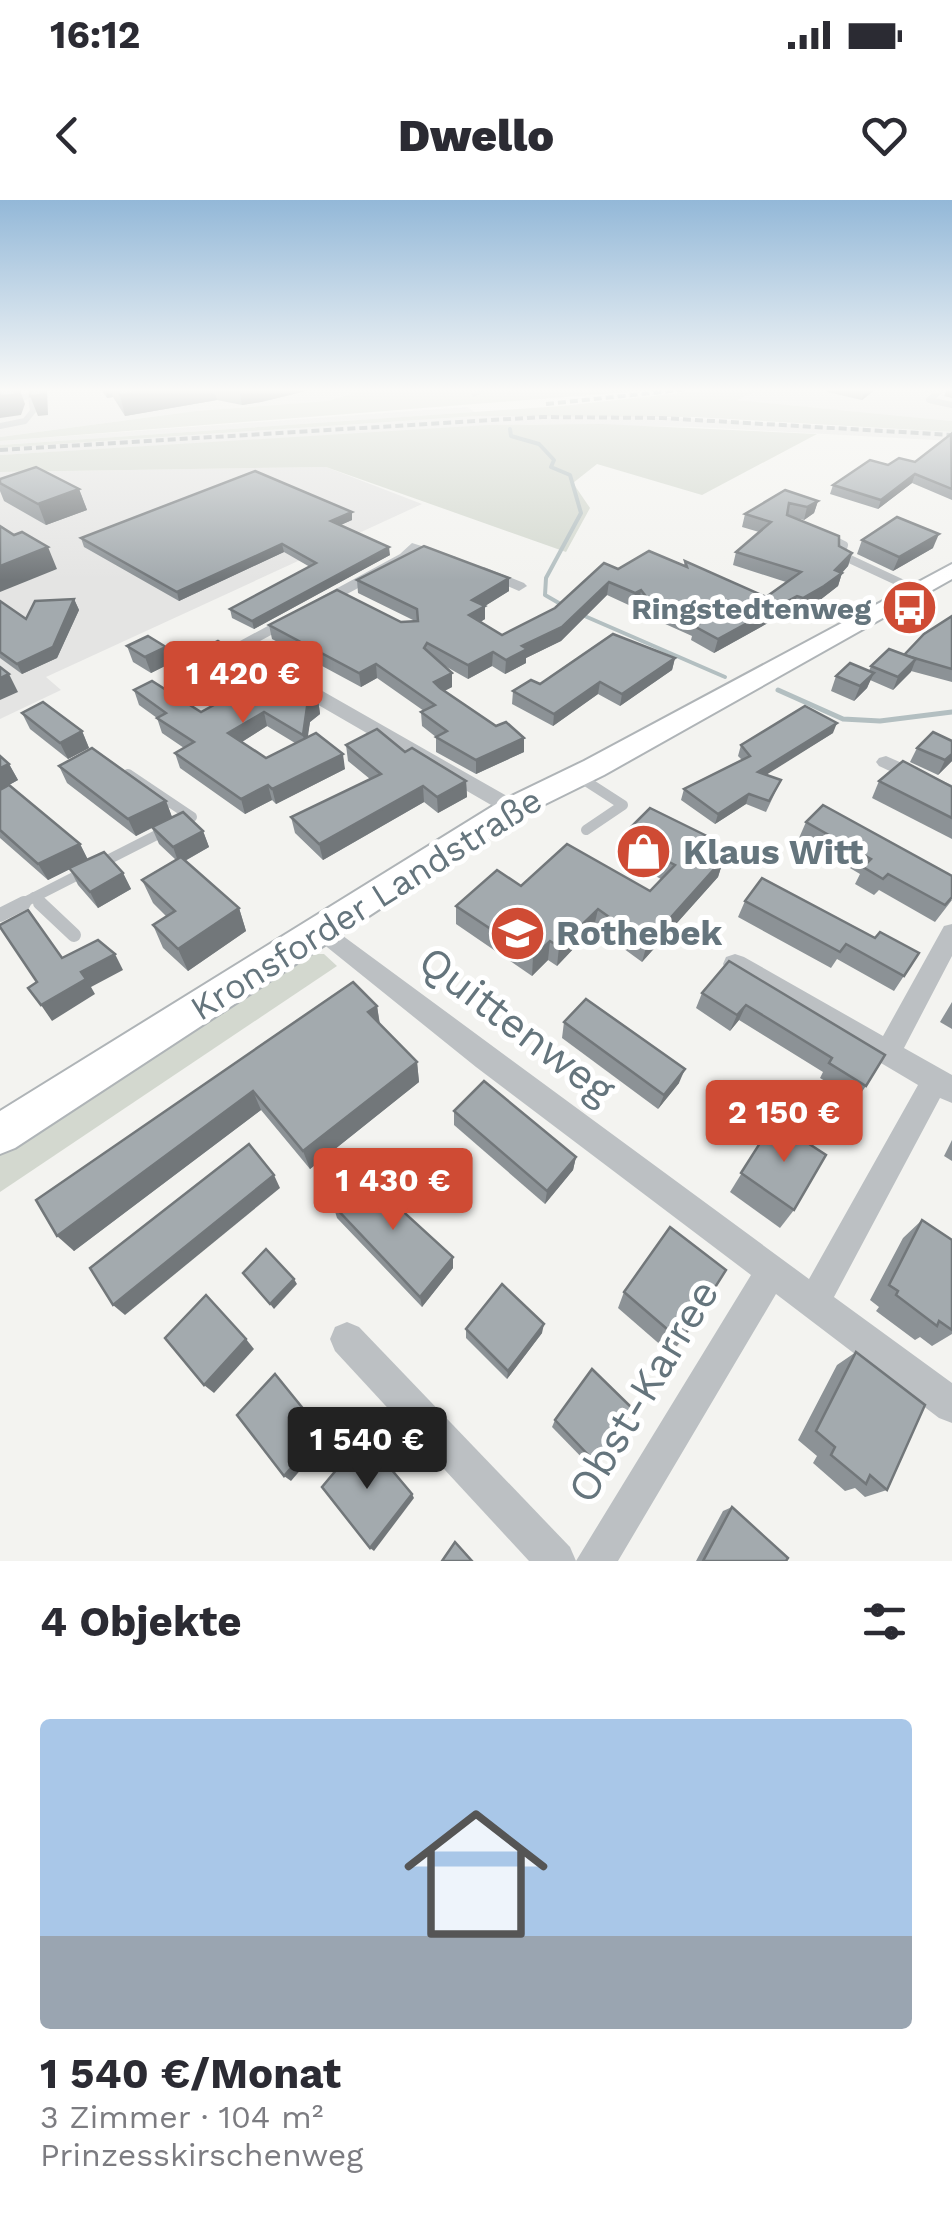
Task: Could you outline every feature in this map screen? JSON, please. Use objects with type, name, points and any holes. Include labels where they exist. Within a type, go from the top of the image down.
[{"type":"main road","name":"Kronsforder Landstraße","points":[[0,1134],[512,808],[578,776],[914,590],[947,576]]},
{"type":"street","points":[[512,808],[243,654],[238,646],[344,595],[405,557],[412,547],[434,550],[519,586]]},
{"type":"street","points":[[886,762],[952,792]]},
{"type":"street","name":"Quittenweg","points":[[320,928],[444,1027],[952,1405]]},
{"type":"street","points":[[888,1053],[946,945]]},
{"type":"street","points":[[735,964],[944,1085],[815,1300]]},
{"type":"street","name":"Obst-Karree","points":[[596,1561],[772,1271]]},
{"type":"street","points":[[347,1340],[556,1561]]},
{"type":"lane","points":[[818,533],[844,545],[841,556],[914,590]]},
{"type":"lane","points":[[0,915],[192,817],[128,774]]},
{"type":"lane","points":[[578,776],[623,805],[586,830]]},
{"type":"lane","points":[[34,898],[74,935]]},
{"type":"shaded area","points":[[782,453],[702,495],[597,464],[573,483],[590,508],[566,552],[326,467],[0,472],[0,455]]},
{"type":"shaded area","points":[[326,467],[422,504],[46,677],[61,690],[0,719],[0,472]]},
{"type":"shaded area","points":[[305,954],[324,954],[337,966],[0,1192],[0,1148]]},
{"type":"building","points":[[927,453],[951,453],[952,489],[915,474],[881,500],[833,485],[870,460],[888,465],[899,458],[915,462]]},
{"type":"building","points":[[36,467],[79,489],[38,504],[0,483],[0,479]]},
{"type":"building","points":[[255,471],[352,512],[331,521],[389,547],[252,621],[230,609],[316,563],[282,544],[177,592],[81,538]]},
{"type":"building","points":[[785,490],[818,501],[807,507],[789,503],[787,515],[839,536],[839,546],[852,553],[835,570],[842,573],[824,586],[803,598],[797,596],[718,639],[694,626],[698,624],[645,601],[648,599],[641,590],[635,593],[609,582],[562,627],[522,646],[527,649],[506,660],[493,652],[468,665],[427,643],[424,648],[452,673],[434,682],[440,688],[496,726],[506,722],[524,738],[476,760],[436,737],[447,731],[421,712],[435,705],[376,664],[359,673],[269,625],[337,590],[401,622],[418,621],[417,609],[357,580],[424,546],[509,578],[472,600],[485,606],[469,615],[502,635],[555,608],[604,563],[618,569],[649,551],[687,567],[685,561],[766,597],[801,572],[736,552],[771,522],[745,514]]},
{"type":"building","points":[[897,517],[939,534],[899,557],[862,540]]},
{"type":"building","points":[[0,526],[14,535],[22,532],[48,547],[0,566]]},
{"type":"building","points":[[74,599],[53,647],[17,664],[0,652],[0,601],[26,619],[35,601]]},
{"type":"building","points":[[952,616],[952,669],[904,655],[924,634]]},
{"type":"building","points":[[613,634],[675,658],[622,694],[600,682],[554,714],[513,691],[531,680],[540,684]]},
{"type":"building","points":[[148,636],[166,647],[145,657],[127,646]]},
{"type":"building","points":[[218,641],[318,699],[307,707],[303,735],[264,712],[228,733],[266,758],[316,733],[343,754],[272,789],[268,785],[241,799],[175,753],[194,742],[157,718],[166,713],[134,690],[152,681],[201,712],[245,688],[194,653]]},
{"type":"building","points":[[889,649],[916,659],[898,677],[871,666]]},
{"type":"building","points":[[850,663],[874,673],[860,686],[836,676]]},
{"type":"building","points":[[43,702],[82,731],[60,743],[22,713]]},
{"type":"building","points":[[805,706],[837,723],[758,772],[781,780],[769,801],[749,794],[718,814],[684,789],[750,756],[741,745]]},
{"type":"building","points":[[377,729],[405,752],[412,748],[466,781],[437,797],[423,786],[319,844],[291,817],[381,774],[346,745]]},
{"type":"building","points":[[933,732],[952,741],[952,754],[945,760],[917,748]]},
{"type":"building","points":[[92,748],[166,801],[128,819],[59,766]]},
{"type":"building","points":[[903,761],[952,787],[952,818],[879,781]]},
{"type":"building","points":[[9,785],[80,844],[38,864],[0,830],[0,790]]},
{"type":"building","points":[[823,805],[952,876],[952,897],[945,905],[888,874],[883,879],[863,867],[871,859],[806,822]]},
{"type":"building","points":[[650,808],[717,841],[708,850],[724,858],[647,944],[598,909],[559,947],[550,941],[533,957],[456,906],[497,870],[521,886],[567,844],[650,891],[675,865],[621,837]]},
{"type":"building","points":[[183,812],[203,831],[173,847],[152,827]]},
{"type":"building","points":[[104,852],[123,873],[90,892],[69,868]]},
{"type":"building","points":[[181,857],[239,908],[178,949],[153,925],[175,911],[142,880]]},
{"type":"building","points":[[762,878],[875,938],[880,932],[919,953],[904,976],[846,944],[840,952],[745,901]]},
{"type":"building","points":[[28,910],[62,958],[98,940],[115,954],[81,972],[86,979],[41,1005],[28,988],[37,982],[0,927]]},
{"type":"building","points":[[729,961],[885,1055],[866,1086],[829,1063],[832,1058],[746,1005],[737,1015],[702,993]]},
{"type":"building","points":[[353,982],[377,1006],[368,1012],[417,1062],[303,1151],[253,1091],[57,1236],[36,1200]]},
{"type":"building","points":[[586,999],[685,1069],[664,1095],[564,1022]]},
{"type":"building","points":[[484,1081],[576,1157],[547,1191],[454,1111]]},
{"type":"building","points":[[774,1121],[826,1155],[794,1210],[741,1173]]},
{"type":"building","points":[[249,1144],[274,1175],[113,1305],[90,1268]]},
{"type":"building","points":[[368,1171],[400,1203],[397,1206],[453,1257],[420,1297],[333,1205]]},
{"type":"building","points":[[922,1220],[952,1240],[952,1330],[939,1321],[937,1326],[896,1295],[898,1291],[889,1285]]},
{"type":"building","points":[[670,1227],[726,1270],[681,1341],[624,1292]]},
{"type":"building","points":[[266,1249],[294,1279],[270,1304],[243,1273]]},
{"type":"building","points":[[502,1284],[544,1324],[508,1371],[466,1329]]},
{"type":"building","points":[[206,1295],[246,1339],[204,1385],[165,1338]]},
{"type":"building","points":[[856,1352],[925,1405],[887,1490],[870,1475],[866,1484],[831,1455],[835,1447],[816,1431]]},
{"type":"building","points":[[592,1369],[633,1409],[596,1463],[555,1420]]},
{"type":"building","points":[[275,1374],[322,1432],[284,1476],[237,1415]]},
{"type":"building","points":[[364,1437],[412,1494],[370,1548],[322,1487]]},
{"type":"building","points":[[732,1507],[788,1558],[786,1561],[703,1561]]},
{"type":"building","points":[[455,1542],[472,1561],[442,1561]]},
{"type":"waterway","name":"Rothebek","points":[[547,453],[554,460],[551,467],[570,475],[581,513],[546,578],[545,595],[564,606]]},
{"type":"waterway","name":"Rothebek","points":[[580,614],[725,677]]},
{"type":"waterway","name":"Rothebek","points":[[778,690],[843,719],[880,721],[952,712]]},
{"type":"place","name":"Ringstedtenweg","points":[[910,608]]},
{"type":"place","name":"Klaus Witt","points":[[644,852]]},
{"type":"place","name":"Rothebek","points":[[517,933]]}]
